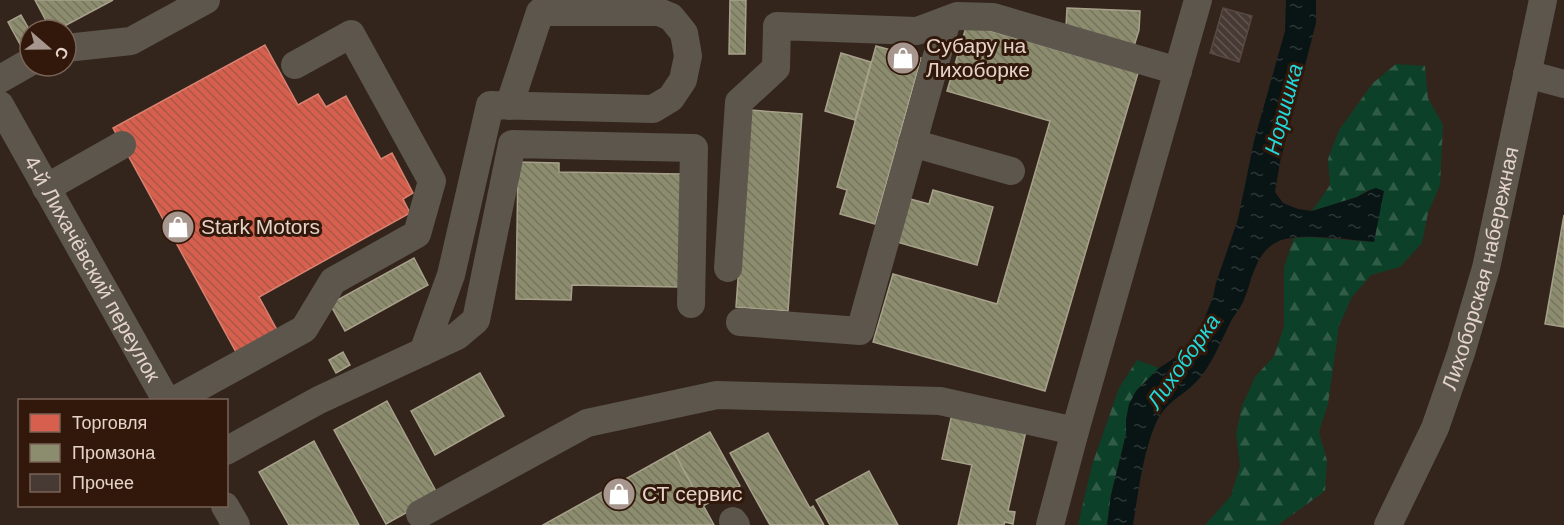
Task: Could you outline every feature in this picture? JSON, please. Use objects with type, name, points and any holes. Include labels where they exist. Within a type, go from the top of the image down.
[{"type":"street","points":[[78,47],[131,41],[206,0]]},
{"type":"street","points":[[1050,525],[1198,0]]},
{"type":"street","name":"Лихоборская набережная","points":[[1388,525],[1435,428],[1486,268],[1543,0]]},
{"type":"street","points":[[423,352],[451,275],[490,105],[509,106],[652,109],[671,98],[683,80],[688,56],[684,33],[671,17],[659,12],[540,12],[509,106]]},
{"type":"street","points":[[728,268],[739,102],[776,68],[777,26],[917,31],[957,16],[993,17],[1178,71]]},
{"type":"street","points":[[740,322],[860,331],[947,20]]},
{"type":"street","points":[[164,399],[304,329],[333,281],[417,234],[432,181],[351,34],[295,65]]},
{"type":"street","points":[[0,79],[18,69]]},
{"type":"street","points":[[1527,74],[1564,84]]},
{"type":"street","name":"4-й Лихачёвский переулок","points":[[0,105],[164,399]]},
{"type":"street","points":[[912,143],[1011,171]]},
{"type":"street","points":[[228,450],[319,400],[457,336],[476,320],[512,144],[694,148],[691,304]]},
{"type":"street","points":[[46,188],[122,145]]},
{"type":"street","points":[[420,514],[586,423],[717,395],[940,400],[1075,431]]},
{"type":"street","points":[[226,507],[236,525]]},
{"type":"green space","points":[[1396,64],[1425,66],[1428,98],[1443,125],[1440,185],[1428,213],[1422,243],[1400,267],[1371,275],[1352,297],[1339,326],[1328,404],[1319,432],[1327,461],[1325,491],[1278,525],[1205,525],[1231,496],[1240,466],[1236,434],[1242,406],[1255,377],[1274,356],[1284,326],[1284,267],[1294,238],[1374,242],[1370,189],[1357,197],[1312,211],[1330,185],[1328,159],[1339,130],[1373,83]]},
{"type":"green space","points":[[1137,360],[1159,368],[1136,391],[1126,419],[1126,434],[1111,495],[1107,525],[1078,525],[1092,465],[1119,388]]},
{"type":"water","points":[[1286,0],[1316,0],[1316,23],[1280,162],[1275,192],[1283,203],[1312,211],[1357,197],[1376,188],[1384,191],[1374,242],[1326,237],[1289,238],[1279,241],[1264,252],[1255,267],[1242,305],[1231,321],[1207,368],[1197,381],[1169,404],[1156,423],[1144,460],[1133,525],[1107,525],[1111,495],[1126,434],[1129,404],[1136,391],[1159,368],[1185,349],[1194,338],[1213,297],[1238,219],[1254,141],[1285,31]]},
{"type":"building: Торговля","points":[[265,45],[298,105],[318,94],[326,107],[346,96],[381,159],[392,153],[413,193],[403,199],[410,213],[259,297],[277,330],[236,352],[113,128]]},
{"type":"building: Промзона","points":[[35,0],[113,0],[78,19],[45,18]]},
{"type":"building: Промзона","points":[[730,0],[746,0],[745,54],[729,54]]},
{"type":"building: Промзона","points":[[1067,8],[1140,11],[1139,30],[1134,46],[1066,27]]},
{"type":"building: Промзона","points":[[21,15],[23,18],[18,18],[18,40],[8,22]]},
{"type":"building: Промзона","points":[[967,24],[1138,73],[1045,391],[873,342],[893,274],[997,304],[1050,121],[947,91]]},
{"type":"building: Промзона","points":[[876,46],[921,58],[875,224],[840,214],[847,190],[837,187]]},
{"type":"building: Промзона","points":[[841,53],[871,62],[855,120],[825,111]]},
{"type":"building: Промзона","points":[[750,110],[802,114],[788,311],[736,307]]},
{"type":"building: Промзона","points":[[518,162],[559,163],[559,172],[681,174],[679,287],[572,285],[571,300],[516,299]]},
{"type":"building: Промзона","points":[[933,190],[993,207],[977,265],[897,242],[910,199],[929,204]]},
{"type":"building: Промзона","points":[[1564,215],[1564,327],[1545,324]]},
{"type":"building: Промзона","points":[[414,258],[428,285],[345,331],[330,304]]},
{"type":"building: Промзона","points":[[343,352],[350,365],[336,373],[329,360]]},
{"type":"building: Промзона","points":[[480,373],[504,416],[435,455],[411,411]]},
{"type":"building: Промзона","points":[[387,401],[438,495],[386,524],[334,430]]},
{"type":"building: Промзона","points":[[952,414],[1026,431],[1008,511],[1015,512],[1013,524],[1005,522],[1004,525],[958,525],[972,465],[942,459]]},
{"type":"building: Промзона","points":[[710,432],[740,486],[703,506],[674,452]]},
{"type":"building: Промзона","points":[[768,433],[810,508],[813,506],[824,525],[770,525],[730,453]]},
{"type":"building: Промзона","points":[[314,441],[359,525],[289,525],[259,472]]},
{"type":"building: Промзона","points":[[674,452],[714,525],[543,525]]},
{"type":"building: Промзона","points":[[869,471],[898,525],[830,525],[816,500]]},
{"type":"building: Прочее","points":[[1223,8],[1252,16],[1239,62],[1210,53]]},
{"type":"place","name":"Субару на Лихоборке","points":[[903,58]]},
{"type":"place","name":"Stark Motors","points":[[178,227]]},
{"type":"place","name":"СТ сервис","points":[[619,494]]},
{"type":"water label","name":"Норишка","points":[[1283,109]]},
{"type":"water label","name":"Лихоборка","points":[[1183,361]]}]
